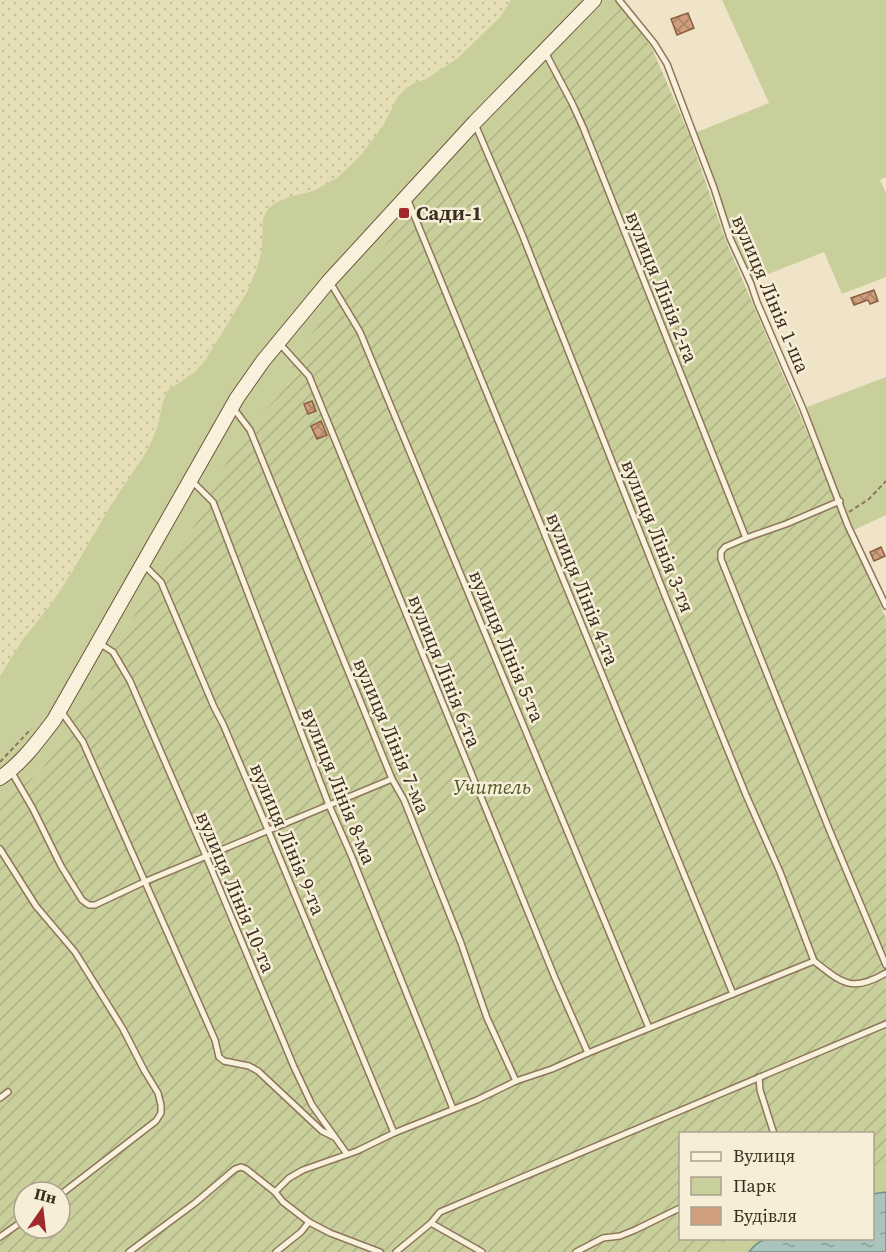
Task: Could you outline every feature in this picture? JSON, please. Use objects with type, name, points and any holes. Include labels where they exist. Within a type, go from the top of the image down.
[{"type":"main road","points":[[5,774],[37,743],[60,710],[232,406],[278,342],[329,281],[406,196],[594,0]]},
{"type":"lane","name":"вулиця Лінія 1-ша","points":[[620,0],[654,43],[667,64],[730,237],[803,409],[844,515],[886,606]]},
{"type":"lane","name":"вулиця Лінія 2-га","points":[[544,51],[582,127],[746,538]]},
{"type":"lane","name":"вулиця Лінія 3-тя","points":[[475,122],[746,795],[780,872],[814,961]]},
{"type":"lane","name":"вулиця Лінія 4-та","points":[[406,196],[733,994]]},
{"type":"lane","name":"вулиця Лінія 5-та","points":[[329,281],[360,332],[649,1028]]},
{"type":"lane","name":"вулиця Лінія 6-та","points":[[278,342],[309,376],[555,978],[588,1053]]},
{"type":"lane","name":"вулиця Лінія 7-ма","points":[[232,406],[250,430],[392,779],[404,800],[488,1018],[516,1081]]},
{"type":"lane","name":"вулиця Лінія 8-ма","points":[[191,480],[213,502],[329,805],[453,1109]]},
{"type":"lane","points":[[840,501],[725,547],[721,559],[829,830],[886,964]]},
{"type":"lane","name":"вулиця Лінія 9-та","points":[[143,564],[161,582],[268,830],[394,1133]]},
{"type":"lane","name":"вулиця Лінія 10-та","points":[[99,642],[113,652],[130,681],[294,1067],[312,1105],[347,1154]]},
{"type":"lane","points":[[60,710],[83,742],[214,1040],[219,1057],[224,1061],[249,1066],[258,1071],[322,1131],[335,1137]]},
{"type":"lane","points":[[5,774],[33,809],[61,866],[82,900],[89,905],[95,905],[144,882],[392,779]]},
{"type":"lane","points":[[0,849],[36,906],[75,952],[123,1029],[158,1093],[161,1105],[161,1113],[156,1121],[72,1187]]},
{"type":"lane","points":[[275,1192],[289,1178],[303,1170],[347,1154],[477,1100],[516,1081],[552,1069],[814,961],[841,981],[855,985],[876,979],[886,973]]},
{"type":"lane","points":[[396,1252],[431,1223],[440,1212],[886,1024]]},
{"type":"lane","points":[[759,1077],[760,1090],[773,1132]]},
{"type":"lane","points":[[0,1098],[8,1092]]},
{"type":"lane","points":[[129,1252],[195,1203],[235,1169],[241,1167],[275,1192],[283,1202],[309,1222],[330,1233],[380,1252]]},
{"type":"lane","points":[[576,1252],[603,1238],[620,1236],[679,1209]]},
{"type":"lane","points":[[276,1252],[301,1232],[309,1222]]},
{"type":"lane","points":[[431,1223],[482,1252]]},
{"type":"path","points":[[844,515],[869,499],[886,481]]},
{"type":"shaded area","points":[[0,0],[511,0],[501,16],[458,58],[426,79],[414,83],[398,96],[383,126],[361,155],[337,178],[313,191],[273,204],[263,219],[262,249],[247,292],[204,362],[193,373],[167,391],[158,425],[145,454],[111,505],[52,603],[23,639],[0,676]]},
{"type":"green space","points":[[511,0],[586,0],[260,357],[49,718],[33,740],[0,771],[0,676],[23,639],[52,603],[111,505],[145,454],[158,425],[167,391],[193,373],[204,362],[247,292],[262,249],[263,219],[266,212],[273,204],[313,191],[337,178],[361,155],[383,126],[398,96],[414,83],[426,79],[458,58],[501,16]]},
{"type":"green space","points":[[601,0],[614,0],[621,7],[402,226],[289,363],[298,374],[252,425],[208,505],[147,595],[108,658],[62,741],[38,774],[0,799],[0,784],[40,748],[234,414],[267,365],[328,288]]},
{"type":"green space","points":[[722,0],[886,0],[886,177],[880,180],[886,193],[886,277],[842,294],[824,252],[753,280],[734,237],[697,132],[769,103]]},
{"type":"green space","name":"Учитель","points":[[621,7],[651,46],[689,134],[726,241],[886,618],[886,1166],[874,1172],[874,1132],[679,1132],[679,1240],[728,1240],[704,1252],[0,1252],[0,799],[38,774],[62,741],[108,658],[147,595],[208,505],[206,494],[252,425],[298,374],[289,363],[344,293],[402,226]]},
{"type":"green space","points":[[886,377],[886,515],[854,530],[819,445],[807,407]]},
{"type":"green space","points":[[886,1166],[886,1192],[874,1194],[874,1171]]},
{"type":"green space","points":[[728,1240],[763,1240],[749,1252],[704,1252]]},
{"type":"water","points":[[886,1192],[886,1252],[749,1252],[762,1240],[874,1240],[874,1194]]},
{"type":"building","points":[[688,13],[694,28],[677,35],[671,19]]},
{"type":"building","points":[[874,290],[878,301],[870,304],[868,300],[854,305],[851,298]]},
{"type":"building","points":[[312,401],[316,411],[308,414],[304,404]]},
{"type":"building","points":[[321,421],[327,435],[317,439],[311,426]]},
{"type":"building","points":[[881,547],[885,556],[874,561],[870,552]]},
{"type":"place","name":"Сади-1","points":[[404,213]]}]
